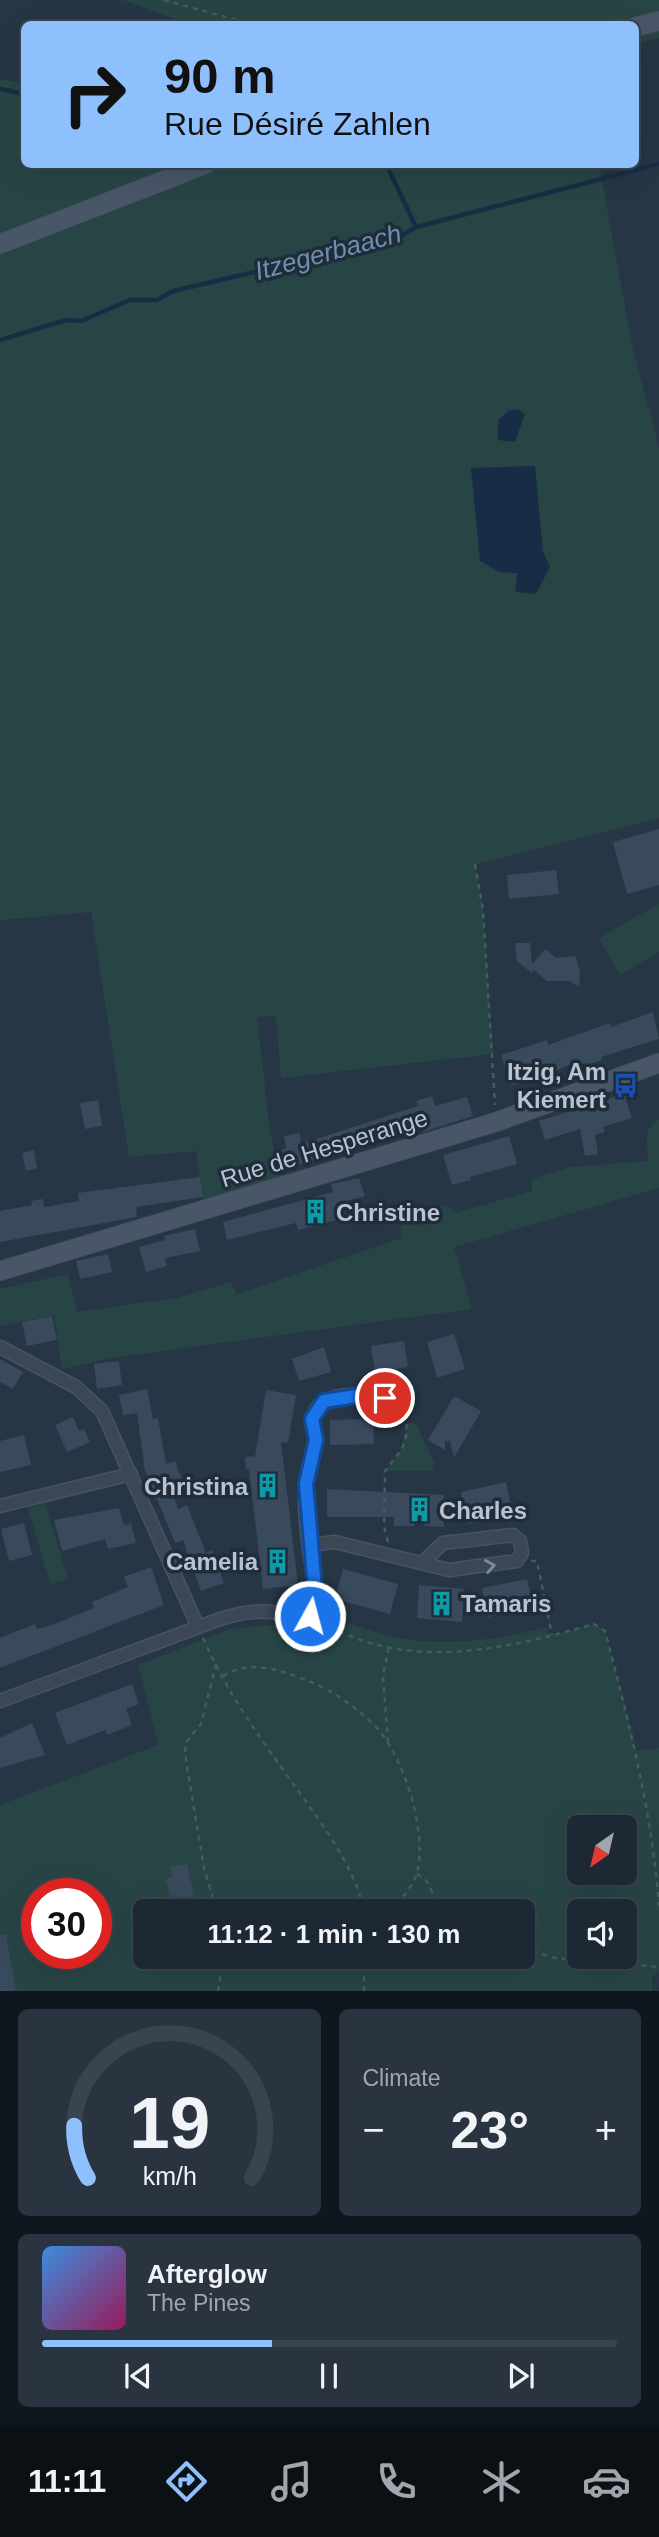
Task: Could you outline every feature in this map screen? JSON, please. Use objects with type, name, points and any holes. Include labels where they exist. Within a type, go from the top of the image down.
[{"type":"main road","points":[[639,26],[659,21]]},
{"type":"main road","points":[[0,244],[196,168]]},
{"type":"main road","name":"Rue de Hesperange","points":[[0,1271],[496,1122],[659,1063]]},
{"type":"street","points":[[0,1347],[76,1387],[102,1411],[198,1627]]},
{"type":"street","points":[[0,1701],[244,1612],[269,1612],[303,1618],[310,1616],[316,1601],[306,1484],[316,1440],[312,1419],[316,1409],[324,1401],[341,1397],[363,1395],[407,1400]]},
{"type":"street","points":[[0,1506],[131,1474]]},
{"type":"street","points":[[311,1545],[335,1542],[424,1561],[449,1570],[517,1561],[522,1553],[520,1541],[513,1535],[443,1543],[424,1561]]},
{"type":"path","points":[[164,0],[241,21]]},
{"type":"path","points":[[475,864],[482,910],[496,1122]]},
{"type":"path","points":[[392,1555],[384,1525],[385,1471],[402,1449],[406,1437],[407,1400]]},
{"type":"path","points":[[517,1561],[537,1561],[552,1636]]},
{"type":"path","points":[[310,1616],[335,1630],[389,1646],[430,1652],[478,1651],[552,1636],[594,1624],[605,1631],[637,1752],[655,1857],[659,1906]]},
{"type":"path","points":[[198,1627],[252,1727],[339,1851],[361,1899]]},
{"type":"path","points":[[388,1742],[383,1676],[389,1646]]},
{"type":"path","points":[[213,1899],[204,1868],[185,1754],[186,1742],[201,1724],[216,1664]]},
{"type":"path","points":[[223,1676],[236,1668],[262,1667],[331,1689],[373,1724],[388,1742],[408,1791],[422,1843],[416,1874],[409,1889],[399,1899]]},
{"type":"path","points":[[416,1874],[425,1880],[435,1899]]},
{"type":"path","points":[[535,1953],[555,1958],[659,1967]]},
{"type":"path","points":[[218,1991],[222,1969]]},
{"type":"path","points":[[364,1969],[364,1991]]},
{"type":"green space","points":[[123,0],[659,0],[659,38],[639,43],[639,21],[181,21]]},
{"type":"green space","points":[[0,79],[21,82],[21,168],[600,168],[632,344],[659,448],[659,818],[475,864],[483,910],[493,1054],[281,1078],[276,1016],[257,1017],[270,1131],[280,1178],[203,1201],[196,1151],[129,1157],[91,912],[0,920]]},
{"type":"green space","points":[[659,904],[659,952],[620,975],[599,938]]},
{"type":"green space","points":[[659,1119],[659,1188],[454,1247],[472,1309],[118,1357],[62,1369],[54,1315],[0,1326],[0,1289],[68,1274],[77,1312],[176,1298],[231,1282],[237,1294],[402,1238],[400,1209],[447,1206],[456,1213],[532,1191],[532,1179],[571,1167],[649,1161],[647,1133]]},
{"type":"green space","points":[[407,1422],[416,1424],[434,1462],[433,1471],[385,1471],[402,1449]]},
{"type":"green space","points":[[45,1503],[68,1579],[50,1584],[28,1508]]},
{"type":"green space","points":[[331,1617],[386,1635],[412,1640],[450,1642],[490,1639],[546,1627],[550,1636],[594,1624],[605,1631],[637,1751],[659,1748],[659,1971],[652,1977],[652,1991],[0,1991],[0,1805],[158,1745],[138,1665],[230,1629],[271,1625],[334,1630]]},
{"type":"water","points":[[518,409],[525,414],[515,442],[498,440],[498,420],[508,411]]},
{"type":"water","points":[[535,466],[543,551],[550,567],[536,594],[515,592],[517,573],[499,572],[480,561],[471,468]]},
{"type":"building","points":[[659,829],[659,885],[627,894],[613,842]]},
{"type":"building","points":[[556,870],[559,894],[509,899],[507,875]]},
{"type":"building","points":[[515,943],[530,943],[532,964],[546,949],[556,958],[575,956],[580,971],[579,987],[570,981],[547,981],[533,969],[533,974],[517,961]]},
{"type":"building","points":[[653,1012],[659,1039],[601,1057],[602,1060],[586,1066],[585,1063],[573,1068],[572,1064],[534,1080],[511,1085],[501,1055],[547,1040],[548,1045],[610,1023],[611,1027]]},
{"type":"building","points":[[624,1094],[632,1118],[603,1127],[605,1132],[595,1135],[598,1154],[585,1156],[580,1129],[545,1140],[539,1121]]},
{"type":"building","points":[[432,1096],[435,1106],[467,1097],[473,1116],[423,1132],[421,1127],[285,1169],[280,1150],[286,1149],[284,1136],[300,1133],[301,1144],[418,1106],[416,1101]]},
{"type":"building","points":[[98,1100],[102,1126],[85,1129],[80,1103]]},
{"type":"building","points":[[509,1136],[517,1164],[452,1185],[443,1155]]},
{"type":"building","points":[[34,1150],[37,1168],[26,1171],[22,1153]]},
{"type":"building","points":[[200,1177],[203,1197],[136,1207],[137,1217],[0,1242],[0,1211],[32,1205],[31,1201],[43,1199],[44,1207],[79,1201],[78,1193]]},
{"type":"building","points":[[359,1178],[365,1196],[336,1204],[341,1219],[298,1230],[296,1223],[227,1240],[223,1222],[333,1192],[331,1184]]},
{"type":"building","points":[[195,1229],[200,1251],[165,1258],[167,1266],[146,1272],[139,1247],[165,1240],[164,1236]]},
{"type":"building","points":[[108,1254],[112,1272],[80,1279],[76,1261]]},
{"type":"building","points":[[52,1316],[57,1340],[27,1346],[22,1322]]},
{"type":"building","points":[[454,1334],[465,1369],[437,1378],[427,1342]]},
{"type":"building","points":[[404,1341],[408,1367],[375,1372],[371,1346]]},
{"type":"building","points":[[324,1347],[331,1372],[299,1381],[292,1359]]},
{"type":"building","points":[[0,1359],[23,1372],[13,1389],[0,1382]]},
{"type":"building","points":[[119,1361],[122,1385],[97,1389],[94,1364]]},
{"type":"building","points":[[147,1389],[153,1419],[158,1418],[166,1464],[175,1461],[182,1480],[170,1484],[178,1509],[187,1505],[206,1553],[212,1550],[224,1583],[201,1591],[183,1540],[175,1543],[157,1499],[155,1500],[145,1471],[137,1413],[123,1415],[119,1395]]},
{"type":"building","points":[[266,1390],[296,1395],[288,1443],[281,1442],[298,1585],[263,1589],[249,1469],[246,1469],[245,1457],[255,1456]]},
{"type":"building","points":[[454,1396],[481,1411],[454,1458],[450,1441],[445,1441],[445,1450],[428,1440]]},
{"type":"building","points":[[73,1417],[79,1431],[84,1429],[90,1442],[67,1452],[55,1425]]},
{"type":"building","points":[[373,1419],[374,1444],[330,1445],[330,1420]]},
{"type":"building","points":[[24,1435],[31,1465],[0,1472],[0,1441]]},
{"type":"building","points":[[506,1482],[513,1514],[467,1524],[461,1492]]},
{"type":"building","points":[[327,1489],[444,1495],[444,1527],[424,1526],[425,1514],[417,1513],[414,1526],[394,1526],[394,1517],[327,1517]]},
{"type":"building","points":[[119,1508],[124,1525],[131,1524],[136,1543],[108,1549],[105,1539],[62,1551],[54,1520]]},
{"type":"building","points":[[24,1523],[32,1555],[9,1561],[1,1529]]},
{"type":"building","points":[[151,1567],[164,1605],[0,1668],[0,1638],[35,1624],[37,1629],[52,1625],[94,1608],[92,1602],[128,1587],[124,1577]]},
{"type":"building","points":[[343,1569],[398,1584],[390,1614],[335,1599]]},
{"type":"building","points":[[527,1579],[534,1608],[488,1617],[482,1588]]},
{"type":"building","name":"Tamaris","points":[[419,1585],[464,1589],[462,1622],[417,1618]]},
{"type":"building","points":[[132,1684],[139,1704],[126,1709],[132,1725],[107,1735],[105,1730],[67,1745],[55,1713]]},
{"type":"building","points":[[32,1723],[45,1755],[0,1768],[0,1738]]},
{"type":"building","points":[[187,1864],[194,1899],[170,1899],[166,1879],[173,1877],[170,1867]]},
{"type":"building","points":[[0,1935],[6,1935],[16,1991],[0,1991]]},
{"type":"waterway","points":[[0,89],[21,93]]},
{"type":"waterway","name":"Itzegerbaach","points":[[0,340],[66,320],[81,321],[130,300],[157,300],[173,291],[289,264],[300,257],[399,237],[416,227],[659,164]]},
{"type":"waterway","points":[[388,168],[416,227]]},
{"type":"place","name":"Itzig, Am Kiemert","points":[[626,1085]]},
{"type":"place","name":"Christine","points":[[316,1212]]},
{"type":"place","name":"Christina","points":[[268,1486]]},
{"type":"place","name":"Charles","points":[[419,1510]]},
{"type":"place","name":"Camelia","points":[[278,1561]]},
{"type":"place","name":"Tamaris","points":[[441,1603]]},
{"type":"route","points":[[310,1616],[316,1601],[306,1484],[316,1440],[312,1419],[316,1409],[324,1401],[363,1395],[385,1398]]}]
